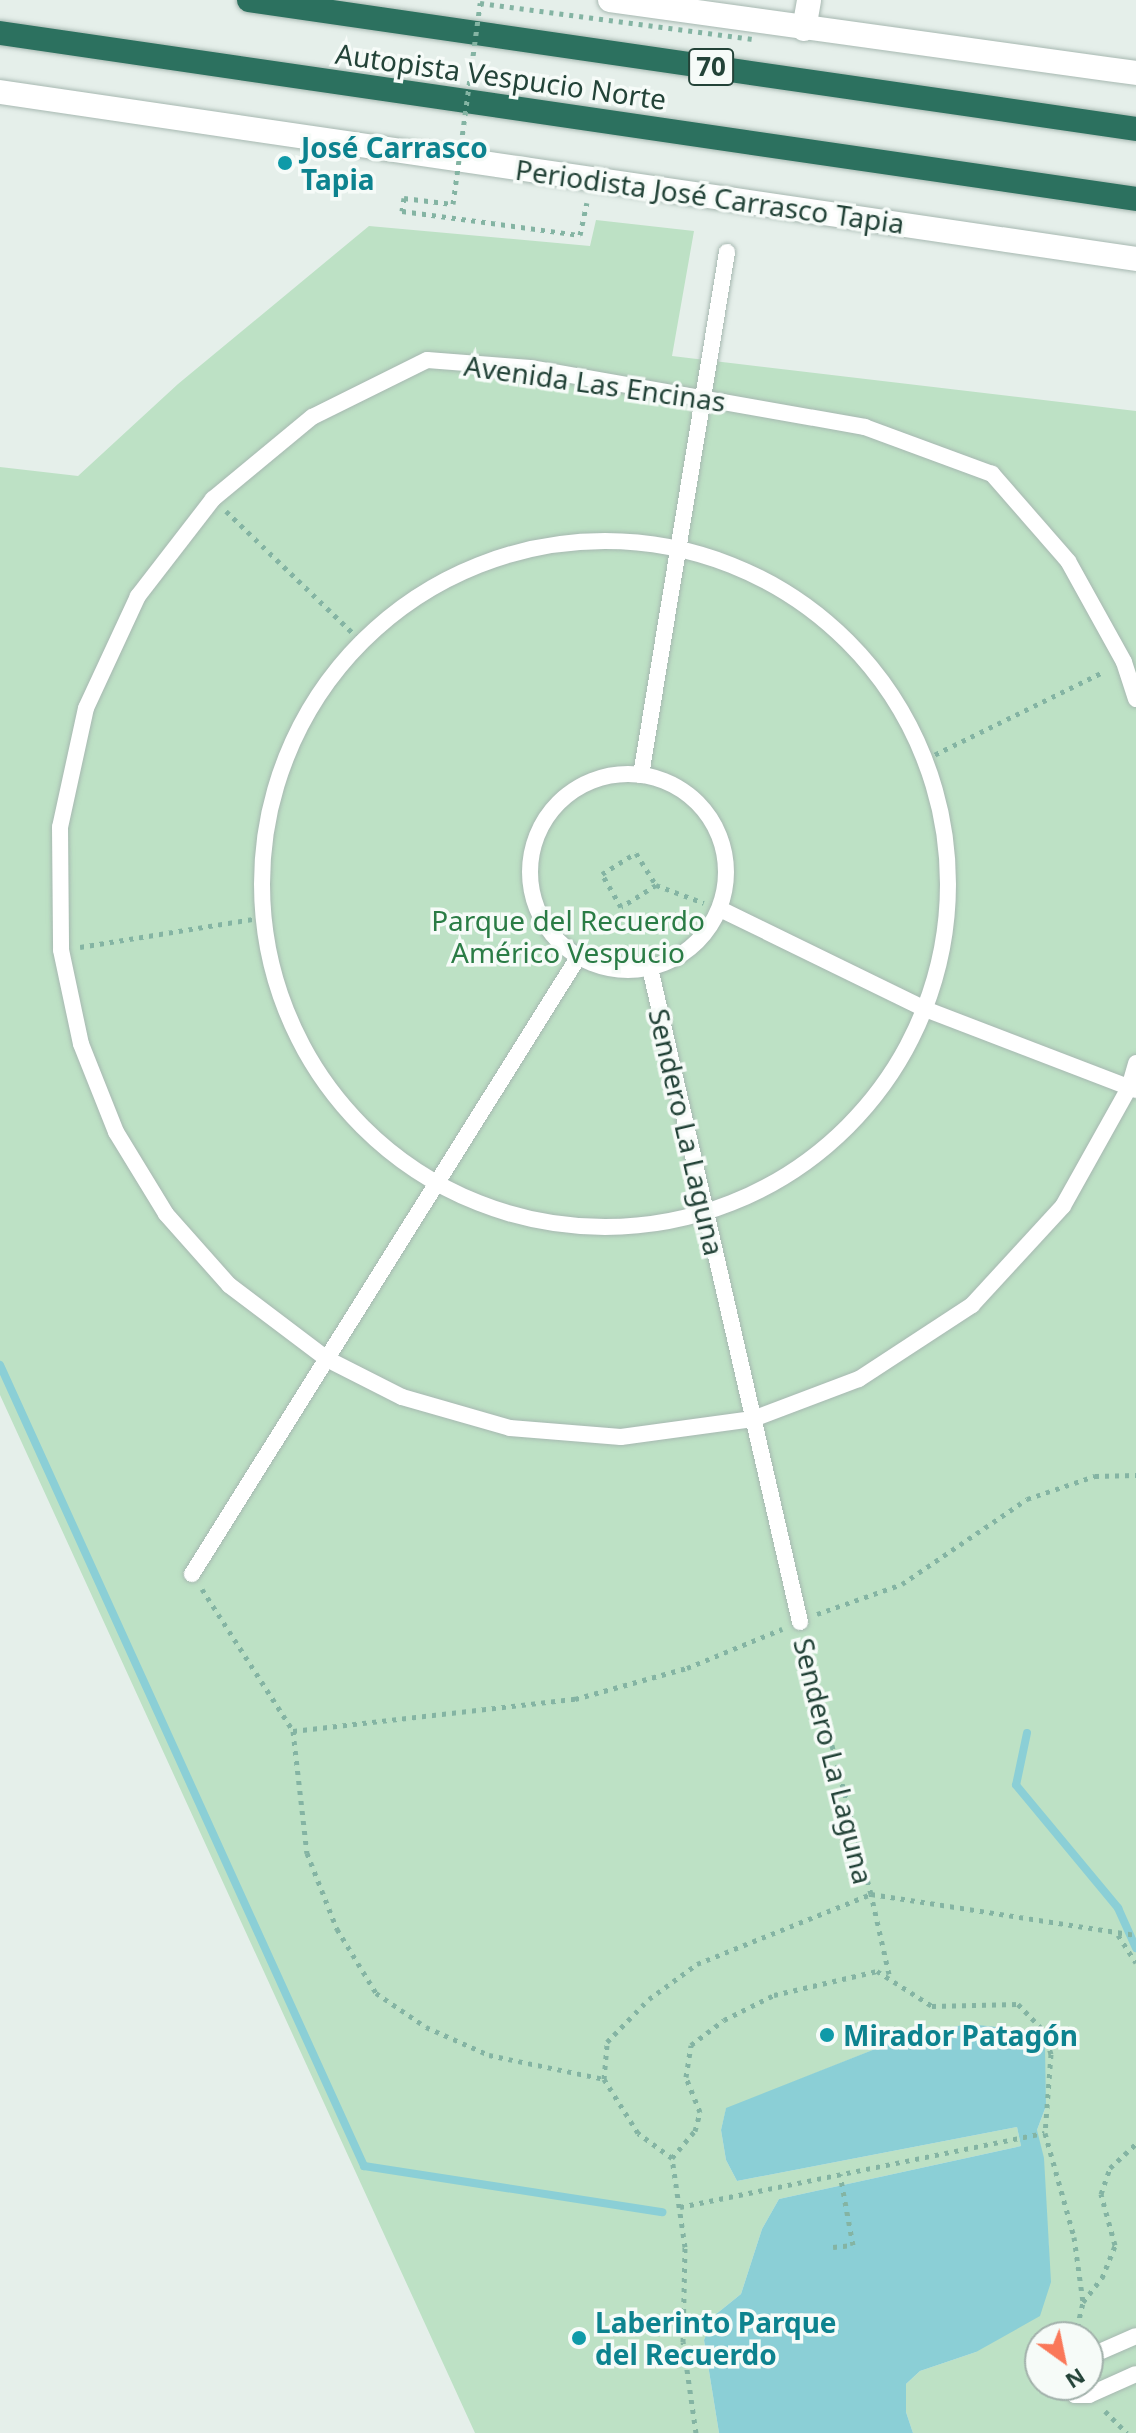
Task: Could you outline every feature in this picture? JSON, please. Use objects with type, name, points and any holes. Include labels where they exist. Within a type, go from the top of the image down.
[{"type":"highway","name":"Autopista Vespucio Norte","points":[[249,0],[1136,129]]},
{"type":"highway","name":"Autopista Vespucio Norte","points":[[0,33],[1136,199]]},
{"type":"main road","points":[[610,0],[1136,73]]},
{"type":"main road","points":[[804,29],[809,0]]},
{"type":"main road","name":"Periodista José Carrasco Tapia","points":[[0,92],[1136,259]]},
{"type":"lane","points":[[641,775],[727,252]]},
{"type":"lane","name":"Avenida Las Encinas","points":[[1136,699],[1124,662],[1068,561],[992,474],[865,427],[530,368],[427,360],[312,417],[213,499],[138,596],[86,708],[60,827],[61,950],[81,1044],[116,1132],[166,1214],[229,1285],[327,1359],[402,1397],[510,1428],[621,1437],[753,1419],[859,1379],[972,1305],[1063,1206],[1132,1089],[1136,1063]]},
{"type":"lane","points":[[680,537],[818,613],[881,678],[926,759],[943,820],[949,883],[943,947],[925,1009],[895,1069],[853,1122],[802,1165],[706,1214],[612,1229],[543,1224],[435,1186],[338,1105],[285,1017],[260,918],[266,817],[300,722],[361,641],[423,592],[494,558],[571,542],[680,537]]},
{"type":"lane","points":[[607,775],[641,775],[669,782],[694,798],[713,821],[725,864],[720,909],[691,946],[650,968],[623,971],[577,959],[548,932],[533,902],[529,870],[535,838],[551,809],[576,788],[607,775]]},
{"type":"lane","points":[[720,909],[925,1009],[1132,1089]]},
{"type":"lane","points":[[192,1574],[577,959]]},
{"type":"lane","name":"Sendero La Laguna","points":[[650,968],[800,1622]]},
{"type":"lane","points":[[1104,2350],[1136,2336]]},
{"type":"lane","points":[[1104,2388],[1136,2374]]},
{"type":"path","points":[[580,235],[402,211],[404,198],[453,204],[480,3],[755,39]]},
{"type":"path","points":[[213,499],[361,641]]},
{"type":"path","points":[[926,759],[1124,662]]},
{"type":"path","points":[[656,885],[621,907],[602,874],[636,853],[656,885],[720,909]]},
{"type":"path","points":[[61,950],[260,918]]},
{"type":"path","points":[[293,1731],[575,1699],[687,1668],[902,1584],[1027,1499],[1095,1476],[1136,1475]]},
{"type":"path","points":[[192,1574],[293,1731],[307,1853],[337,1929],[376,1993],[426,2027],[489,2055],[604,2079],[638,2133],[672,2158],[680,2207],[683,2342],[696,2433]]},
{"type":"path","name":"Sendero La Laguna","points":[[604,2079],[607,2042],[649,1999],[697,1964],[871,1894],[800,1622]]},
{"type":"path","points":[[889,1975],[871,1894],[1119,1935],[1136,1935]]},
{"type":"path","points":[[1119,1935],[1136,1963]]},
{"type":"path","points":[[672,2158],[695,2131],[700,2112],[686,2077],[691,2045],[724,2020],[774,1995],[877,1971],[889,1975],[932,2006],[1018,2004],[1044,2031],[1051,2054],[1045,2133],[1074,2237],[1083,2302],[1079,2321]]},
{"type":"path","points":[[680,2207],[1045,2133]]},
{"type":"path","points":[[1083,2302],[1102,2278],[1115,2245],[1101,2194],[1110,2168],[1136,2144]]},
{"type":"path","points":[[833,2247],[853,2245],[840,2174]]},
{"type":"path","points":[[1095,2401],[1127,2433]]},
{"type":"green space","name":"Parque del Recuerdo Américo Vespucio","points":[[596,220],[694,231],[672,356],[1136,411],[1136,2433],[913,2433],[906,2412],[905,2385],[920,2371],[976,2352],[1049,2249],[1037,2130],[1046,2106],[908,2036],[726,2109],[721,2130],[726,2160],[737,2181],[1017,2127],[1021,2146],[779,2199],[762,2229],[741,2294],[715,2315],[704,2340],[719,2433],[475,2433],[0,1395],[0,467],[78,476],[178,384],[369,226],[590,246]]},
{"type":"water","points":[[968,2024],[1036,2031],[1045,2047],[1046,2106],[1037,2130],[1044,2158],[1051,2282],[1040,2316],[1024,2321],[1024,2325],[976,2352],[920,2371],[906,2384],[906,2412],[913,2433],[719,2433],[704,2340],[715,2315],[741,2294],[762,2229],[779,2199],[1021,2146],[1017,2127],[737,2181],[726,2160],[721,2130],[726,2108],[908,2036]]},
{"type":"waterway","points":[[0,1365],[364,2166],[662,2212]]},
{"type":"waterway","points":[[1027,1733],[1016,1785],[1118,1908],[1136,1948]]},
{"type":"place","name":"José Carrasco Tapia","points":[[285,163]]},
{"type":"place","name":"Mirador Patagón","points":[[827,2035]]},
{"type":"place","name":"Laberinto Parque del Recuerdo","points":[[579,2338]]}]
